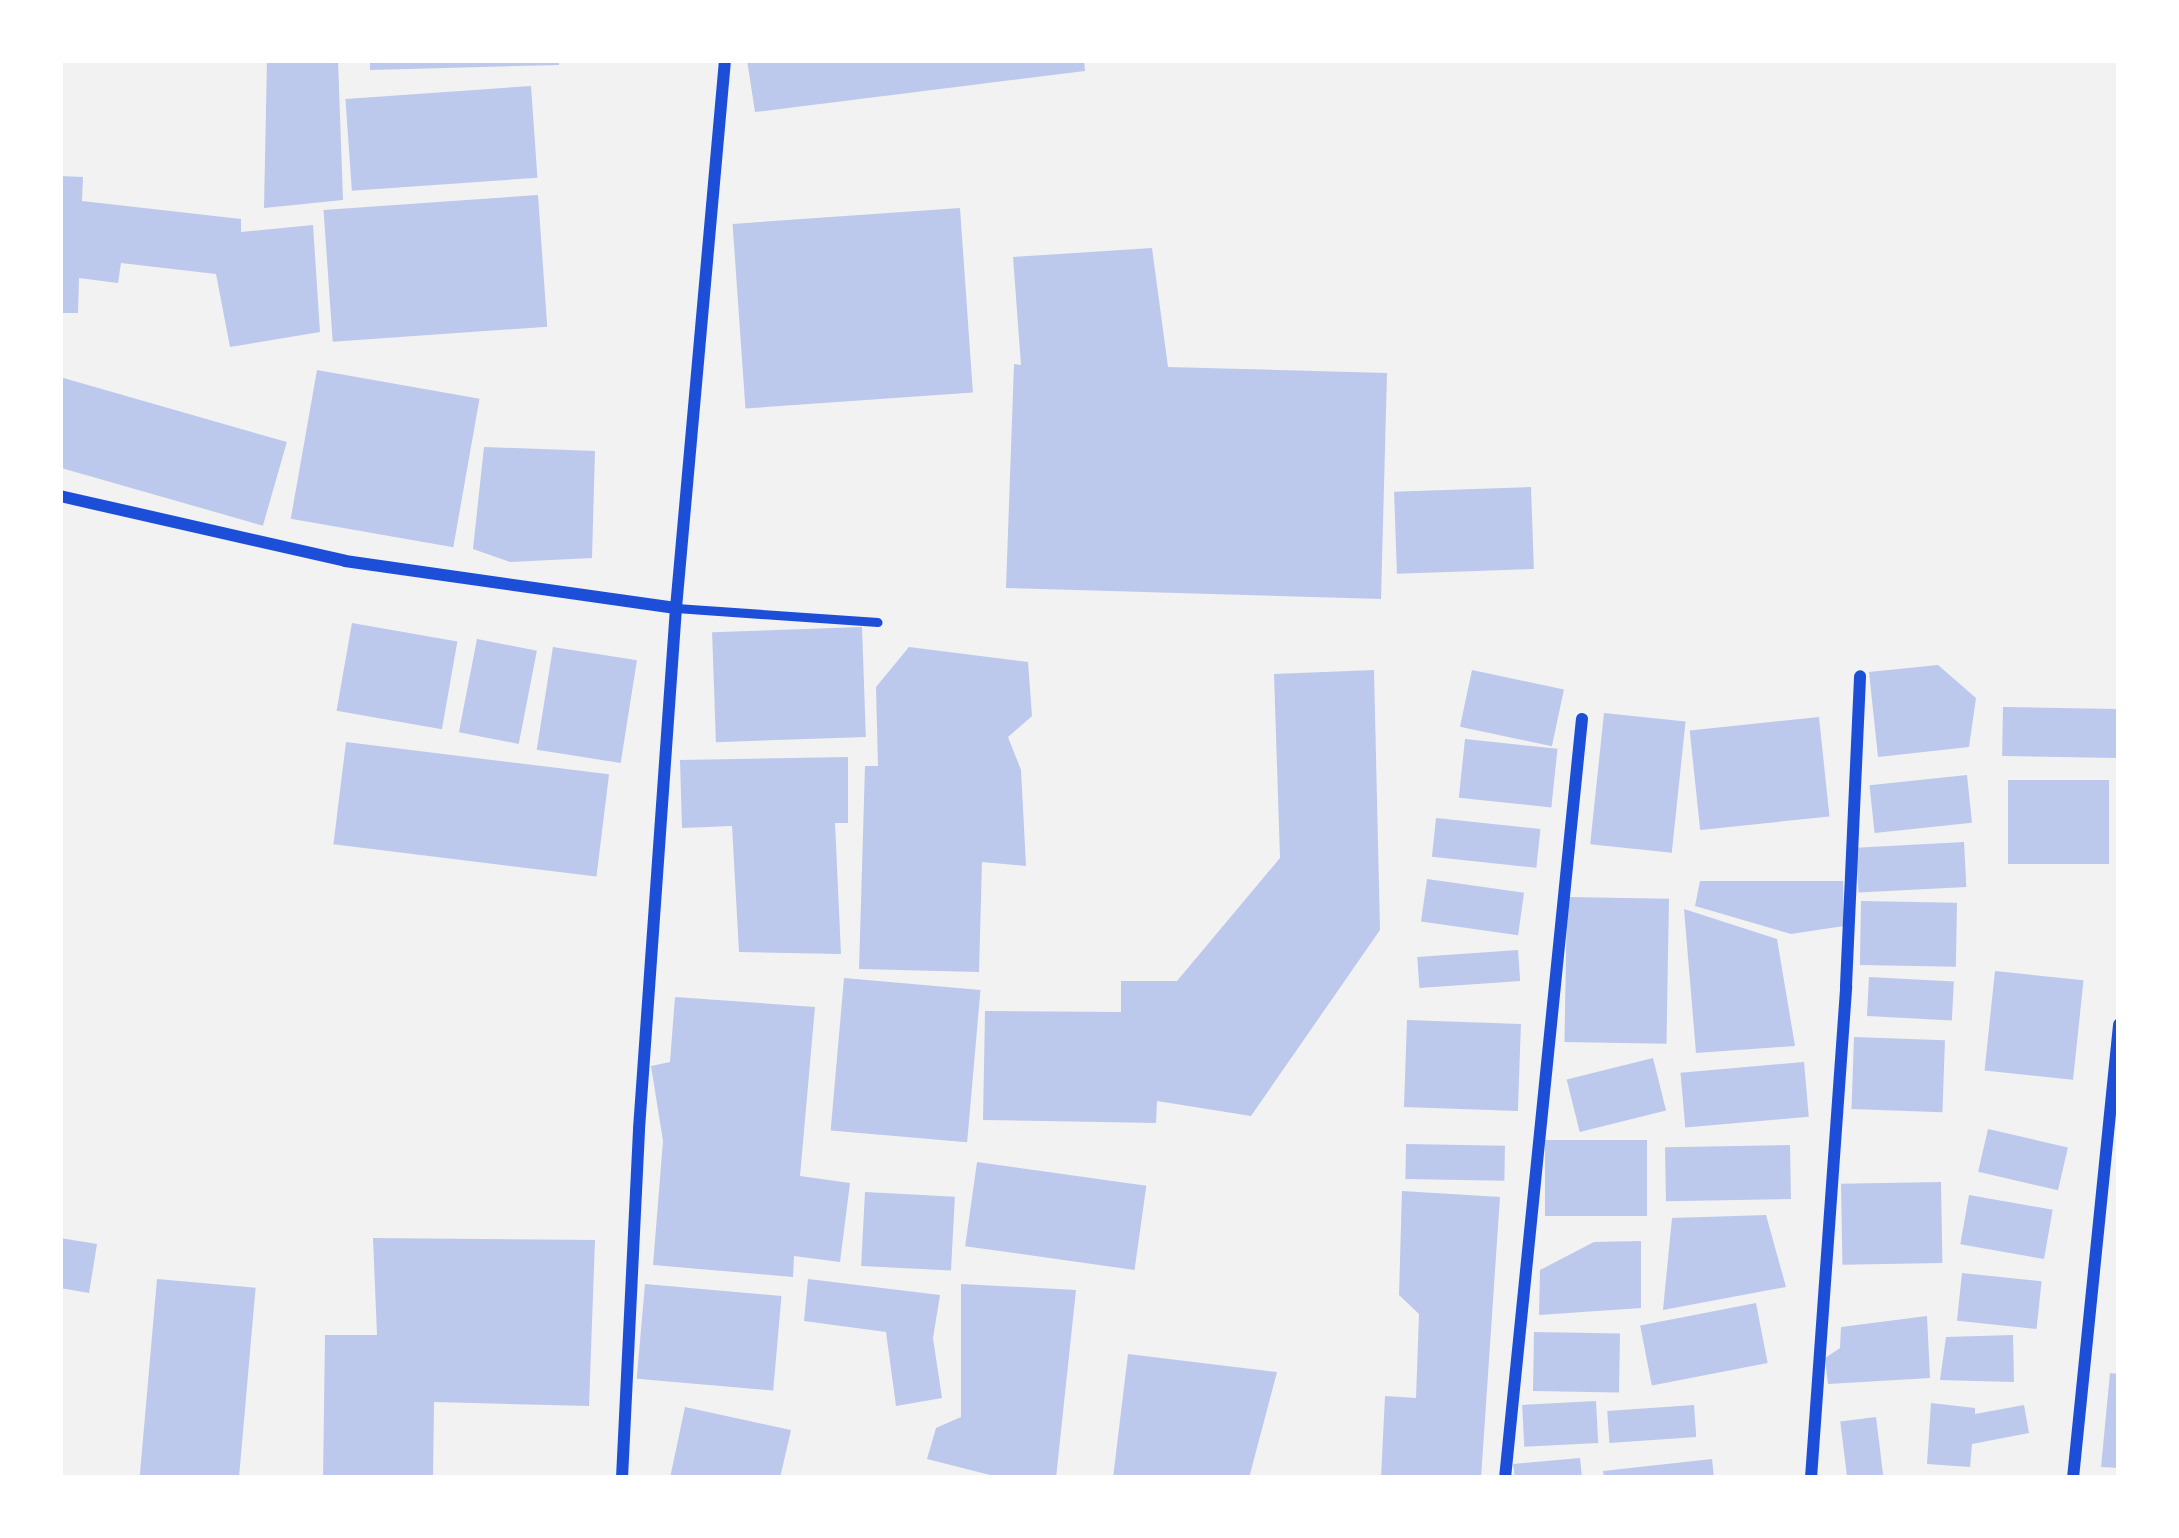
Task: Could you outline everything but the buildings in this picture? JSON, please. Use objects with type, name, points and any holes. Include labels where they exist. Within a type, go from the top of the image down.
[{"type":"street","points":[[622,1478],[639,1129],[676,608],[725,60]]},
{"type":"street","points":[[60,496],[345,561],[676,608]]},
{"type":"street","points":[[1811,1478],[1846,986],[1860,676]]},
{"type":"street","points":[[1505,1478],[1582,718]]},
{"type":"street","points":[[2073,1478],[2119,1024]]},
{"type":"lane","points":[[676,608],[878,622]]}]
